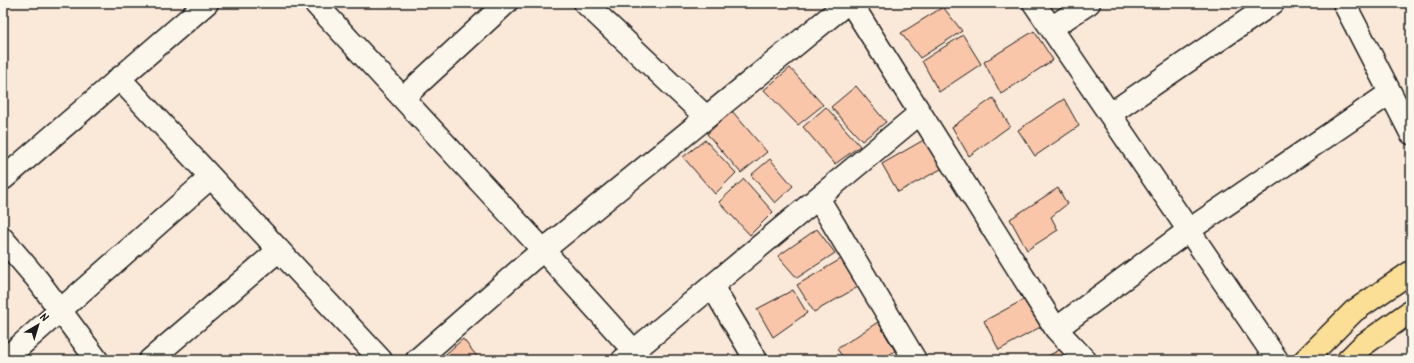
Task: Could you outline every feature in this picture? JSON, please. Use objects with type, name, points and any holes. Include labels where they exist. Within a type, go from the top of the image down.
[{"type":"main road","points":[[1305,360],[1354,311],[1411,272]]},
{"type":"main road","points":[[1348,360],[1363,345],[1411,311]]},
{"type":"street","points":[[3,179],[207,3]]},
{"type":"street","points":[[315,3],[543,250],[628,356],[920,113]]},
{"type":"street","points":[[403,98],[506,3]]},
{"type":"street","points":[[585,3],[706,117]]},
{"type":"street","points":[[417,360],[543,250],[846,3]]},
{"type":"street","points":[[851,3],[1056,329],[1085,360]]},
{"type":"street","points":[[1034,3],[1278,360]]},
{"type":"street","points":[[1051,28],[1089,3]]},
{"type":"street","points":[[1110,114],[1273,3]]},
{"type":"street","points":[[1344,3],[1411,134]]},
{"type":"street","points":[[119,78],[381,360]]},
{"type":"street","points":[[1056,329],[1189,230],[1390,93]]},
{"type":"street","points":[[4,360],[211,177]]},
{"type":"street","points":[[818,198],[915,360]]},
{"type":"street","points":[[3,239],[37,279],[97,360]]},
{"type":"street","points":[[150,360],[279,250]]},
{"type":"street","points":[[712,286],[756,360]]},
{"type":"building","points":[[943,7],[962,31],[920,58],[901,33]]},
{"type":"building","points":[[1034,31],[1053,60],[1001,94],[984,62]]},
{"type":"building","points":[[963,35],[981,64],[939,92],[922,61]]},
{"type":"building","points":[[790,68],[823,105],[798,125],[764,90]]},
{"type":"building","points":[[856,86],[886,122],[862,141],[831,107]]},
{"type":"building","points":[[993,98],[1010,126],[969,156],[952,127]]},
{"type":"building","points":[[1064,99],[1079,126],[1035,156],[1018,130]]},
{"type":"building","points":[[826,107],[860,146],[835,164],[803,127]]},
{"type":"building","points":[[732,111],[767,152],[741,173],[707,134]]},
{"type":"building","points":[[927,138],[943,168],[898,192],[882,164]]},
{"type":"building","points":[[705,140],[736,173],[715,194],[683,157]]},
{"type":"building","points":[[770,159],[793,186],[775,203],[751,175]]},
{"type":"building","points":[[744,179],[773,212],[750,235],[719,202]]},
{"type":"building","points":[[1058,188],[1067,204],[1051,217],[1058,230],[1027,250],[1010,219]]},
{"type":"building","points":[[817,229],[835,253],[797,278],[778,256]]},
{"type":"building","points":[[841,259],[858,287],[814,312],[797,285]]},
{"type":"building","points":[[793,290],[807,313],[773,337],[757,309]]},
{"type":"building","points":[[1025,299],[1042,326],[999,350],[984,321]]},
{"type":"building","points":[[878,322],[895,351],[881,360],[845,360],[837,349]]},
{"type":"building","points":[[463,339],[480,360],[439,360]]},
{"type":"building","points":[[1065,347],[1072,360],[1040,360]]}]
